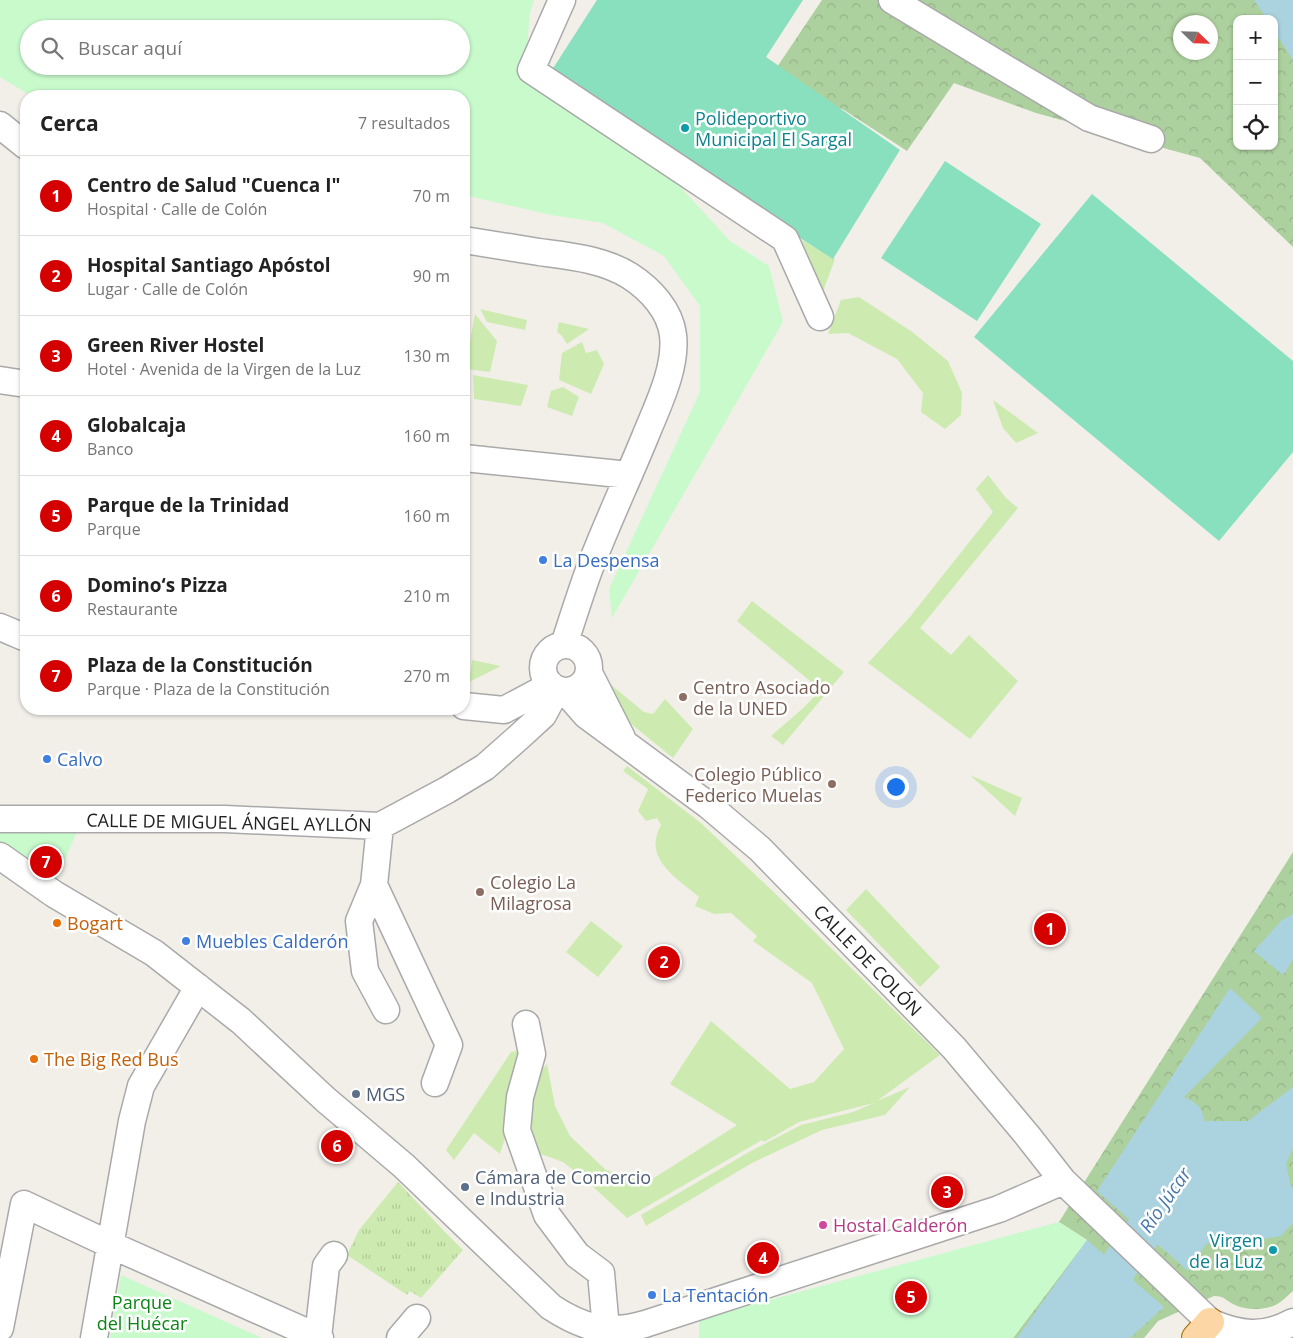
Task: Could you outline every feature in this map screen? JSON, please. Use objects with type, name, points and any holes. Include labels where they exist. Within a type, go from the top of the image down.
[{"type":"street","points":[[562,0],[531,70],[785,239],[820,318]]},
{"type":"street","points":[[892,0],[1089,118],[1151,139]]},
{"type":"street","points":[[470,241],[580,258],[628,275],[646,288],[658,301],[672,329],[672,357],[669,374],[589,570],[564,645]]},
{"type":"street","points":[[0,380],[20,383]]},
{"type":"street","points":[[470,459],[629,475]]},
{"type":"street","points":[[0,627],[20,635]]},
{"type":"street","points":[[470,707],[504,710],[558,689],[578,688],[586,679],[588,663],[582,652],[570,645],[564,645],[552,650],[544,661],[544,674],[547,680],[558,689]]},
{"type":"street","name":"CALLE DE COLÓN","points":[[588,673],[625,743]]},
{"type":"street","name":"CALLE DE COLÓN","points":[[558,689],[586,715],[708,805],[760,849],[954,1048],[1063,1181],[1201,1324]]},
{"type":"street","name":"CALLE DE MIGUEL ÁNGEL AYLLÓN","points":[[0,819],[225,819],[380,826],[447,790],[485,766],[543,715],[558,689]]},
{"type":"street","points":[[380,826],[374,885],[359,921],[365,971],[386,1010]]},
{"type":"street","points":[[0,856],[54,894],[154,953],[198,987],[247,1027],[326,1100],[404,1166],[551,1307],[581,1324],[606,1329],[667,1328],[999,1209],[1063,1181]]},
{"type":"street","points":[[374,885],[449,1045],[435,1083]]},
{"type":"street","points":[[94,1338],[132,1121],[141,1086],[198,987]]},
{"type":"street","points":[[526,1024],[532,1054],[520,1097],[517,1130],[547,1216],[577,1255],[601,1273],[606,1329]]},
{"type":"street","points":[[0,1328],[24,1204],[110,1245],[319,1338],[326,1266],[334,1255]]},
{"type":"street","points":[[400,1338],[417,1318]]},
{"type":"street","points":[[1201,1324],[1252,1334],[1274,1331],[1293,1322]]},
{"type":"green space","points":[[0,0],[534,0],[530,13],[524,80],[674,180],[730,241],[769,266],[783,322],[612,618],[609,589],[700,392],[700,306],[664,256],[603,223],[551,215],[470,196],[470,90],[21,90],[0,77]]},
{"type":"green space","points":[[597,0],[803,0],[766,57],[900,150],[833,259],[731,194],[550,73]]},
{"type":"green space","points":[[822,0],[1293,0],[1293,247],[1200,158],[1036,113],[954,83],[907,151],[844,110],[771,76]]},
{"type":"green space","points":[[945,161],[1041,224],[977,321],[881,258]]},
{"type":"green space","points":[[1092,194],[1293,361],[1293,452],[1219,541],[974,337]]},
{"type":"green space","points":[[802,240],[835,259],[822,294],[810,265]]},
{"type":"green space","points":[[859,297],[911,331],[948,361],[962,393],[961,415],[945,429],[921,412],[923,393],[897,359],[848,333],[828,334],[841,300]]},
{"type":"green space","points":[[480,309],[527,320],[525,330],[487,322]]},
{"type":"green space","points":[[475,314],[497,341],[490,372],[470,370],[470,342]]},
{"type":"green space","points":[[559,322],[589,329],[567,344],[557,332]]},
{"type":"green space","points":[[582,342],[586,353],[597,350],[604,364],[591,394],[559,380],[562,353]]},
{"type":"green space","points":[[473,375],[528,385],[521,406],[474,399]]},
{"type":"green space","points":[[563,387],[579,397],[572,416],[547,407],[551,391]]},
{"type":"green space","points":[[993,400],[1038,433],[1016,443],[1003,428]]},
{"type":"green space","points":[[988,475],[1006,498],[1018,508],[920,628],[951,655],[969,635],[1018,681],[970,739],[868,663],[909,618],[993,512],[976,489]]},
{"type":"green space","points":[[752,601],[844,672],[783,745],[771,736],[821,690],[737,621]]},
{"type":"green space","points":[[472,660],[501,666],[470,682]]},
{"type":"green space","points":[[610,684],[644,712],[653,714],[665,699],[693,729],[673,758],[625,719],[605,691]]},
{"type":"green space","points":[[627,766],[701,823],[940,1055],[877,1101],[910,1087],[885,1115],[822,1130],[752,1163],[646,1226],[641,1215],[749,1152],[801,1125],[853,1112],[874,1103],[799,1122],[764,1142],[762,1140],[627,1218],[563,1162],[535,1152],[530,1112],[533,1080],[547,1064],[555,1106],[570,1136],[606,1170],[646,1183],[737,1125],[670,1084],[711,1021],[790,1089],[814,1082],[844,1049],[812,983],[753,941],[757,936],[731,913],[714,914],[695,906],[699,897],[665,867],[659,858],[656,848],[656,837],[661,825],[657,818],[646,821],[638,811],[648,789],[623,771]]},
{"type":"green space","points":[[970,775],[1022,798],[1015,816]]},
{"type":"green space","points":[[0,827],[79,827],[56,880],[0,843]]},
{"type":"green space","points":[[1293,852],[1293,1291],[1273,1306],[1257,1309],[1239,1307],[1223,1298],[1214,1296],[1158,1321],[1144,1338],[1013,1338],[1087,1240],[1059,1222]]},
{"type":"green space","points":[[866,889],[940,967],[920,987],[846,910]]},
{"type":"green space","points":[[591,921],[623,946],[598,977],[566,952]]},
{"type":"green space","points":[[526,1050],[511,1119],[500,1154],[474,1133],[454,1160],[446,1150],[511,1052]]},
{"type":"green space","points":[[398,1182],[463,1250],[421,1298],[410,1291],[407,1295],[347,1255],[359,1230]]},
{"type":"green space","points":[[1059,1222],[1087,1240],[1013,1338],[699,1338],[699,1319]]},
{"type":"green space","name":"Parque del Huécar","points":[[121,1275],[262,1338],[110,1338]]},
{"type":"water","points":[[1254,0],[1293,0],[1293,60],[1278,37],[1278,15],[1264,15]]},
{"type":"water","points":[[1293,914],[1293,960],[1283,975],[1254,951],[1282,920]]},
{"type":"water","points":[[1230,988],[1262,1018],[1184,1097],[1198,1106],[1204,1121],[1248,1121],[1293,1087],[1293,1148],[1286,1164],[1293,1189],[1293,1223],[1281,1236],[1253,1241],[1206,1244],[1188,1271],[1097,1191]]},
{"type":"water","points":[[1087,1240],[1164,1307],[1130,1338],[1017,1338]]},
{"type":"waterway","name":"Río Júcar","points":[[1069,1338],[1172,1190]]},
{"type":"place","name":"Polideportivo Municipal El Sargal","points":[[685,128]]},
{"type":"place","name":"La Despensa","points":[[543,560]]},
{"type":"place","name":"Centro Asociado de la UNED","points":[[683,697]]},
{"type":"place","name":"Calvo","points":[[47,759]]},
{"type":"place","name":"Colegio Público Federico Muelas","points":[[832,784]]},
{"type":"place","name":"Plaza de la Constitución","points":[[46,862]]},
{"type":"place","name":"Colegio La Milagrosa","points":[[480,892]]},
{"type":"place","name":"Bogart","points":[[57,923]]},
{"type":"place","name":"Centro de Salud \"Cuenca I\"","points":[[1050,929]]},
{"type":"place","name":"Muebles Calderón","points":[[186,941]]},
{"type":"place","name":"Hospital Santiago Apóstol","points":[[664,962]]},
{"type":"place","name":"The Big Red Bus","points":[[34,1059]]},
{"type":"place","name":"MGS","points":[[356,1094]]},
{"type":"place","name":"Domino‘s Pizza","points":[[337,1146]]},
{"type":"place","name":"Cámara de Comercio e Industria","points":[[465,1187]]},
{"type":"place","name":"Green River Hostel","points":[[947,1192]]},
{"type":"place","name":"Hostal Calderón","points":[[823,1225]]},
{"type":"place","name":"Virgen de la Luz","points":[[1273,1250]]},
{"type":"place","name":"Globalcaja","points":[[763,1258]]},
{"type":"place","name":"La Tentación","points":[[652,1295]]},
{"type":"place","name":"Parque de la Trinidad","points":[[911,1297]]}]
